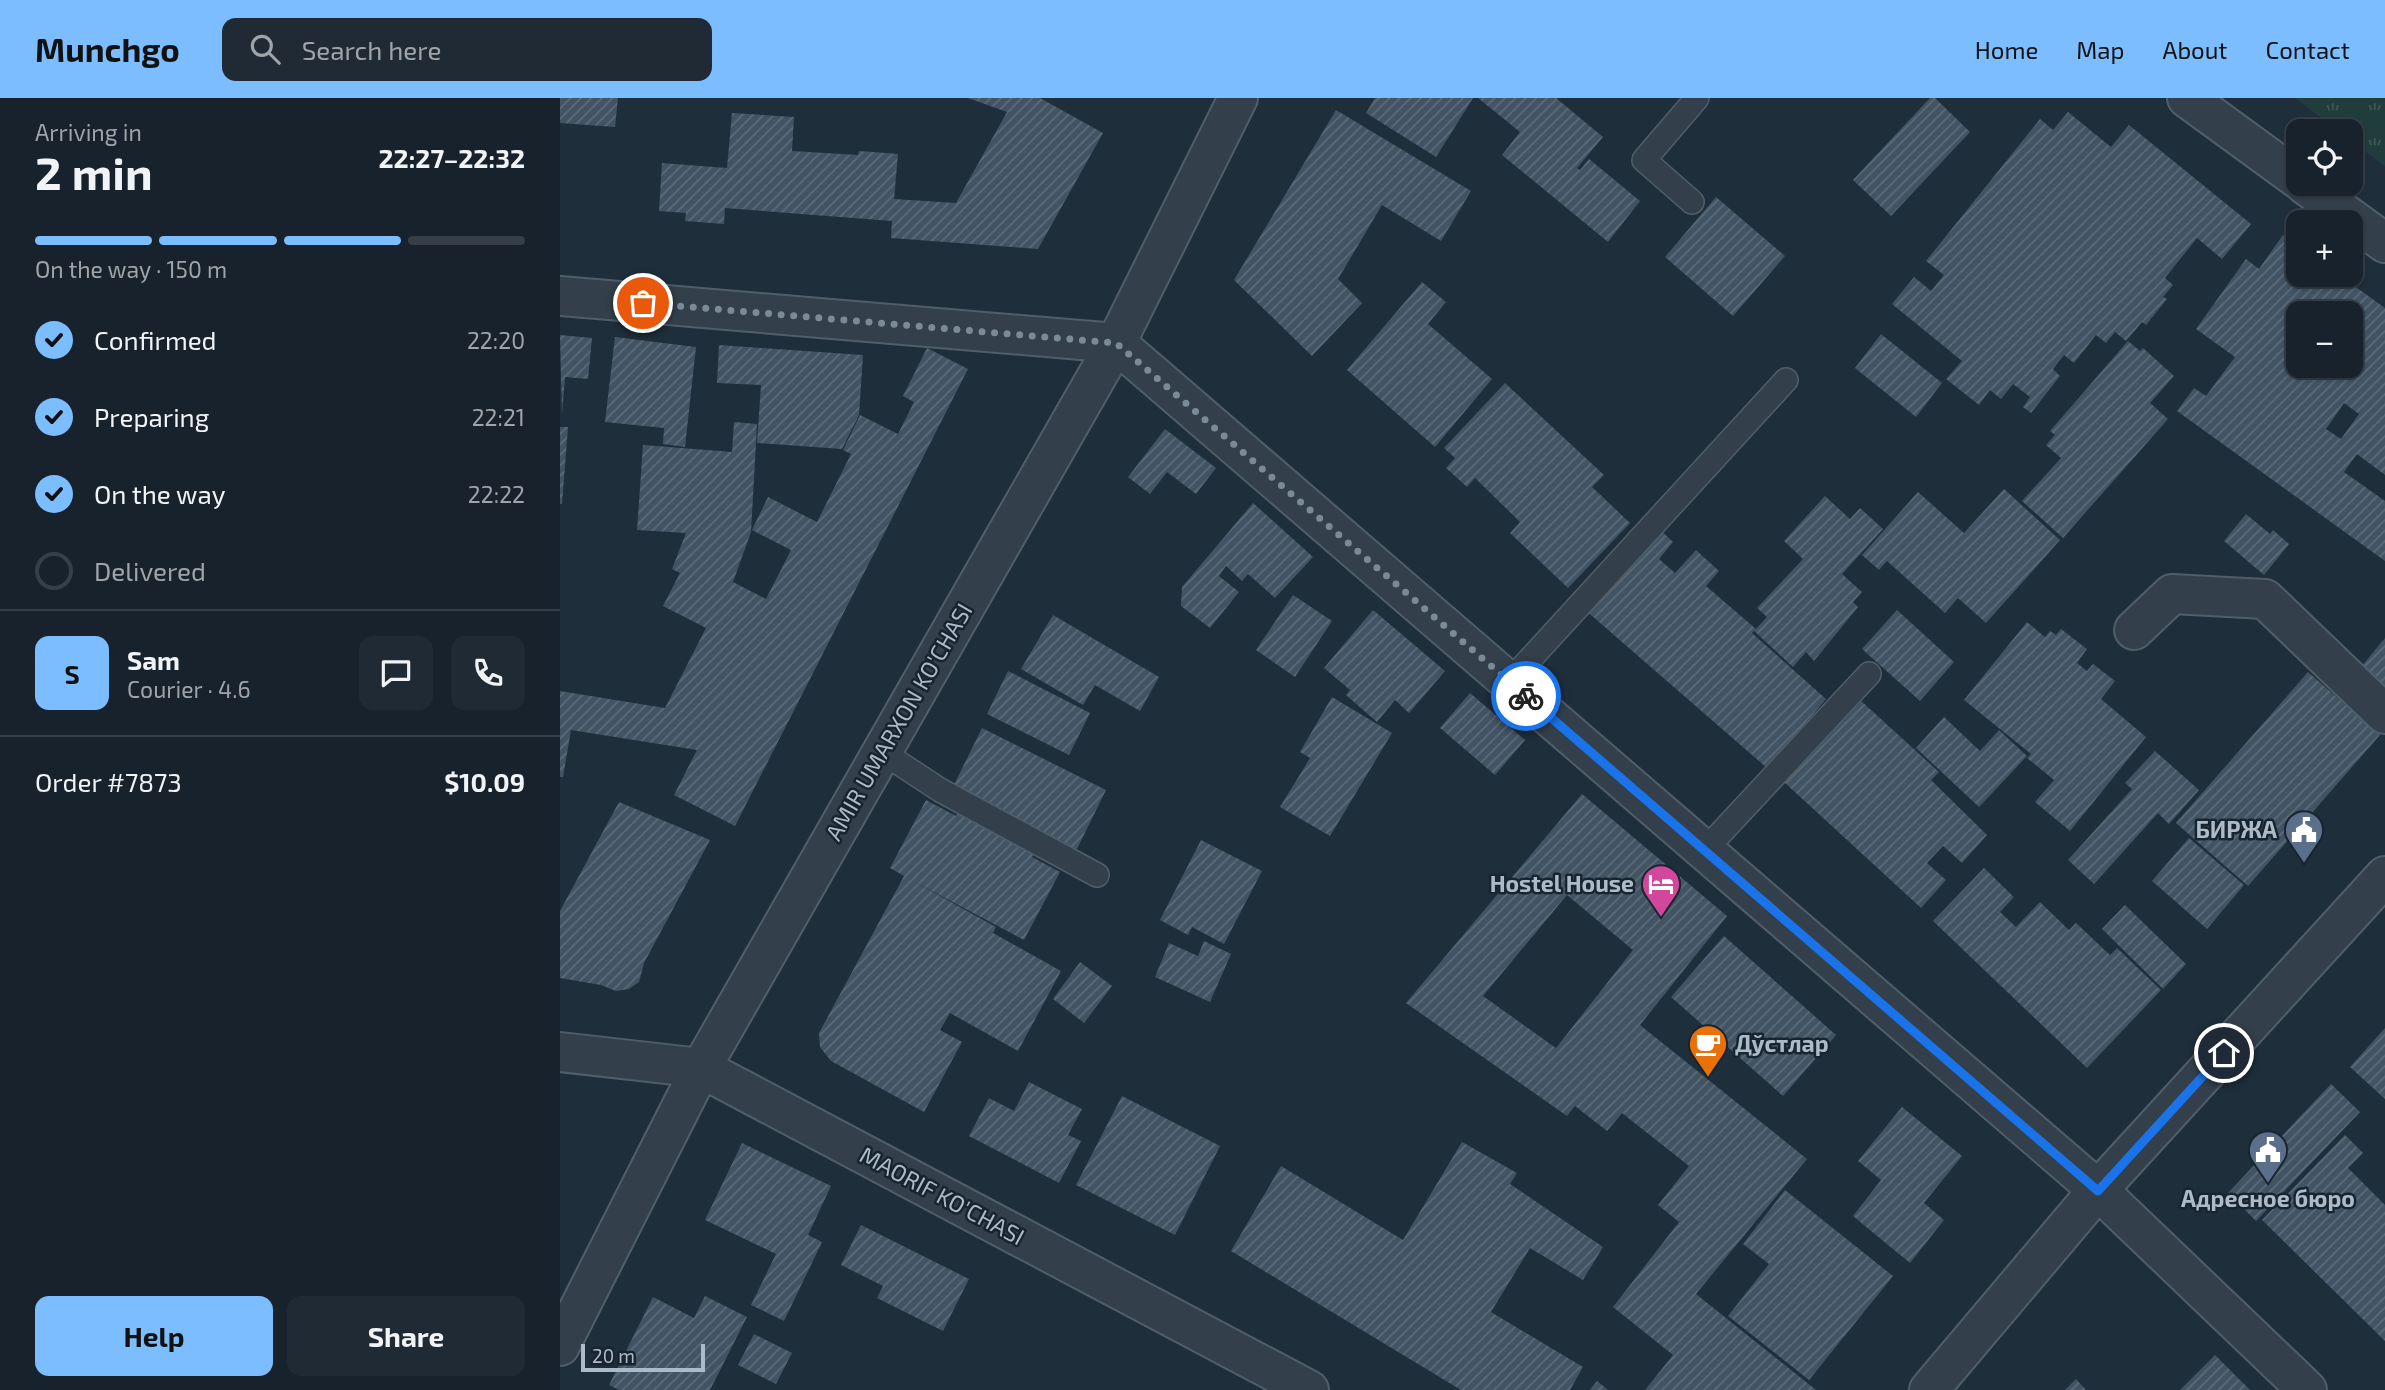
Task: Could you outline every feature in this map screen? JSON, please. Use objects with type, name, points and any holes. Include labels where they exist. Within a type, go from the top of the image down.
[{"type":"street","name":"AMIR UMARXON KO'CHASI","points":[[560,1346],[701,1068],[1116,343],[1237,98]]},
{"type":"street","points":[[2186,98],[2286,170]]},
{"type":"street","points":[[2320,196],[2385,243]]},
{"type":"street","points":[[560,296],[1116,343],[2098,1191],[2307,1390]]},
{"type":"street","points":[[2134,630],[2172,594],[2265,599],[2385,714]]},
{"type":"street","points":[[1929,1390],[2098,1191],[2385,876]]},
{"type":"street","name":"MAORIF KO'CHASI","points":[[560,1052],[701,1068],[1309,1390]]},
{"type":"lane","points":[[1692,202],[1644,160],[1697,98]]},
{"type":"lane","points":[[1509,682],[1786,380]]},
{"type":"lane","points":[[1704,851],[1869,674]]},
{"type":"lane","points":[[882,752],[940,790],[1097,876]]},
{"type":"green space","points":[[2295,98],[2385,98],[2385,166],[2363,150],[2363,119],[2323,119]]},
{"type":"building","points":[[560,98],[618,98],[615,127],[560,123]]},
{"type":"building","points":[[968,98],[1040,98],[1103,133],[1038,249],[891,238],[892,221],[725,208],[724,224],[685,221],[686,213],[659,211],[662,163],[727,168],[732,113],[794,117],[792,151],[858,155],[859,151],[898,154],[894,199],[956,203],[1007,112]]},
{"type":"building","points":[[1375,98],[1473,98],[1436,157],[1366,113]]},
{"type":"building","points":[[1478,98],[1556,98],[1603,137],[1577,168],[1580,170],[1589,159],[1640,201],[1608,242],[1502,155],[1520,132]]},
{"type":"building","points":[[1930,98],[1935,98],[1970,132],[1891,216],[1853,180]]},
{"type":"building","points":[[1336,110],[1471,191],[1441,241],[1382,205],[1338,279],[1362,303],[1312,356],[1234,280]]},
{"type":"building","points":[[2068,112],[2111,147],[2129,125],[2251,224],[2222,259],[2197,238],[2165,278],[2173,285],[2163,297],[2167,299],[2146,325],[2142,322],[2126,341],[2115,332],[2106,343],[2096,335],[2074,363],[2064,355],[2053,369],[2060,376],[2031,413],[2023,407],[2030,397],[2013,384],[2001,399],[1990,390],[1979,405],[1946,379],[1962,361],[1892,304],[1914,277],[1931,291],[1944,275],[1926,261],[2040,119],[2053,130]]},
{"type":"building","points":[[1716,197],[1785,256],[1733,316],[1665,257]]},
{"type":"building","points":[[2283,235],[2286,237],[2286,287],[2356,287],[2385,308],[2385,475],[2357,454],[2344,472],[2385,501],[2385,561],[2177,411],[2194,388],[2206,396],[2235,357],[2196,329],[2246,259],[2259,269]],"holes":[[[2344,403],[2359,414],[2341,439],[2326,429]]]},
{"type":"building","points":[[1422,282],[1446,302],[1428,324],[1492,379],[1435,447],[1347,370]]},
{"type":"building","points":[[1881,334],[1942,383],[1916,417],[1855,368]]},
{"type":"building","points":[[560,335],[592,338],[588,379],[565,377],[562,414]]},
{"type":"building","points":[[615,337],[696,347],[685,447],[663,444],[664,428],[605,422]]},
{"type":"building","points":[[2128,341],[2140,351],[2143,348],[2174,376],[2150,403],[2168,419],[2063,538],[2022,501],[2061,458],[2046,445],[2055,435],[2050,431]]},
{"type":"building","points":[[719,345],[863,355],[859,415],[842,449],[757,443],[761,385],[717,383]]},
{"type":"building","points":[[927,348],[968,369],[735,826],[674,795],[697,750],[571,730],[563,777],[560,777],[560,691],[665,708],[706,628],[663,606],[680,573],[672,569],[686,533],[637,530],[643,445],[732,452],[734,422],[757,424],[751,532],[733,582],[766,599],[791,550],[752,530],[768,497],[817,522],[851,454],[843,450],[860,415],[898,434],[914,402],[903,396]]},
{"type":"building","points":[[1505,383],[1604,475],[1592,487],[1630,523],[1568,588],[1510,533],[1520,522],[1475,478],[1467,487],[1446,468],[1455,458],[1444,448]]},
{"type":"building","points":[[560,427],[568,427],[562,504],[560,504]]},
{"type":"building","points":[[1165,429],[1216,468],[1196,494],[1167,472],[1150,494],[1128,477]]},
{"type":"building","points":[[2004,489],[2060,540],[1986,623],[1958,598],[1945,613],[1887,561],[1879,570],[1862,555],[1918,492],[1964,533]]},
{"type":"building","points":[[1825,496],[1850,519],[1860,508],[1883,529],[1842,574],[1862,592],[1853,602],[1858,607],[1814,661],[1806,652],[1793,667],[1754,631],[1752,633],[1826,699],[1767,768],[1584,609],[1656,526],[1673,542],[1659,559],[1675,573],[1696,550],[1719,571],[1706,586],[1756,629],[1767,617],[1757,608],[1803,559],[1784,541]]},
{"type":"building","points":[[1253,503],[1313,557],[1275,598],[1248,574],[1242,581],[1226,566],[1219,576],[1239,592],[1210,628],[1181,606],[1182,587]]},
{"type":"building","points":[[2246,514],[2270,534],[2273,530],[2289,544],[2264,575],[2224,541]]},
{"type":"building","points":[[1293,595],[1332,621],[1295,677],[1256,650]]},
{"type":"building","points":[[1373,610],[1445,671],[1409,713],[1395,700],[1377,722],[1346,695],[1350,690],[1324,668]]},
{"type":"building","points":[[1897,610],[1954,662],[1920,701],[1862,649]]},
{"type":"building","points":[[1053,615],[1159,677],[1140,711],[1095,685],[1083,705],[1021,669]]},
{"type":"building","points":[[2027,622],[2045,637],[2050,631],[2056,635],[2061,629],[2087,649],[2077,663],[2087,671],[2093,664],[2115,681],[2101,699],[2146,737],[2070,831],[2035,802],[2054,780],[2027,758],[2031,754],[1964,700]]},
{"type":"building","points":[[2385,638],[2385,687],[2361,667]]},
{"type":"building","points":[[1008,671],[1090,713],[1069,755],[987,714]]},
{"type":"building","points":[[2308,672],[2380,735],[2248,886],[2176,823]]},
{"type":"building","points":[[1470,693],[1525,740],[1495,775],[1440,728]]},
{"type":"building","points":[[1332,697],[1392,733],[1330,836],[1280,807],[1310,758],[1300,752]]},
{"type":"building","points":[[1859,699],[1939,772],[1931,780],[1987,835],[1962,863],[1943,846],[1927,863],[1946,880],[1921,908],[1784,782]]},
{"type":"building","points":[[1944,717],[1980,751],[1999,730],[2027,756],[1979,807],[1916,748]]},
{"type":"building","points":[[982,728],[1106,790],[1074,855],[950,793]]},
{"type":"building","points":[[2155,751],[2199,790],[2169,824],[2158,813],[2094,884],[2068,860],[2132,789],[2125,783]]},
{"type":"building","points":[[1582,794],[1727,916],[1640,1025],[1807,1159],[1696,1294],[1816,1390],[1645,1390],[1673,1355],[1613,1307],[1679,1222],[1658,1205],[1689,1166],[1622,1113],[1607,1131],[1575,1106],[1567,1116],[1406,1003]],"holes":[[[1567,895],[1633,950],[1556,1048],[1483,996]]]},
{"type":"building","points":[[926,800],[956,816],[960,809],[1037,850],[1032,857],[1060,872],[1024,940],[911,880],[996,927],[993,933],[1061,971],[1018,1051],[950,1013],[940,1030],[962,1042],[924,1112],[831,1061],[820,1047],[819,1033],[904,876],[890,868]]},
{"type":"building","points":[[619,802],[710,840],[644,963],[639,982],[629,989],[616,991],[601,985],[560,978],[560,911]]},
{"type":"building","points":[[2189,838],[2244,885],[2207,929],[2152,881]]},
{"type":"building","points":[[1201,840],[1262,871],[1224,944],[1192,927],[1188,935],[1160,920]]},
{"type":"building","points":[[1984,868],[2014,897],[2000,912],[2016,927],[2040,902],[2069,930],[2076,923],[2110,955],[2117,948],[2161,990],[2087,1068],[1933,921]]},
{"type":"building","points":[[2125,905],[2186,964],[2163,989],[2102,929]]},
{"type":"building","points":[[1724,936],[1836,1035],[1783,1096],[1671,997]]},
{"type":"building","points":[[1204,941],[1231,954],[1210,1002],[1155,977],[1169,943],[1198,956]]},
{"type":"building","points":[[1080,962],[1112,986],[1084,1023],[1053,999]]},
{"type":"building","points":[[2385,1028],[2385,1099],[2350,1067]]},
{"type":"building","points":[[1029,1082],[1082,1109],[1068,1135],[1081,1141],[1059,1183],[969,1136],[989,1098],[1014,1111]]},
{"type":"building","points":[[2331,1084],[2360,1112],[2256,1221],[2228,1193]]},
{"type":"building","points":[[1122,1096],[1220,1146],[1175,1235],[1076,1185]]},
{"type":"building","points":[[1902,1107],[1962,1156],[1924,1203],[1944,1220],[1910,1263],[1853,1216],[1881,1180],[1858,1161]]},
{"type":"building","points":[[2345,1135],[2363,1153],[2348,1168],[2385,1205],[2385,1341],[2262,1220]]},
{"type":"building","points":[[1462,1142],[1517,1173],[1510,1184],[1603,1247],[1583,1280],[1530,1248],[1491,1312],[1583,1367],[1570,1390],[1461,1390],[1231,1251],[1281,1166],[1403,1240]]},
{"type":"building","points":[[742,1143],[831,1186],[808,1235],[822,1242],[784,1321],[751,1305],[776,1254],[705,1220]]},
{"type":"building","points":[[1785,1190],[1893,1276],[1809,1380],[1728,1316],[1769,1264],[1743,1244]]},
{"type":"building","points":[[861,1225],[969,1279],[943,1331],[877,1298],[883,1286],[841,1265]]},
{"type":"building","points":[[705,1296],[747,1317],[710,1390],[619,1390],[609,1385],[653,1297],[694,1318]]},
{"type":"building","points":[[754,1334],[792,1353],[776,1384],[738,1365]]},
{"type":"building","points":[[2215,1355],[2250,1390],[2180,1390]]},
{"type":"building","points":[[2076,1379],[2086,1390],[2065,1390]]},
{"type":"building","points":[[1597,1381],[1608,1390],[1590,1390]]},
{"type":"way so far","points":[[643,303],[1116,343],[1526,696]]},
{"type":"place","name":"БИРЖА","points":[[2304,864]]},
{"type":"place","name":"Hostel House","points":[[1661,918]]},
{"type":"place","name":"Дўстлар","points":[[1708,1078]]},
{"type":"place","name":"Адресное бюро","points":[[2268,1184]]},
{"type":"route","points":[[1526,696],[2098,1191],[2224,1053]]}]
